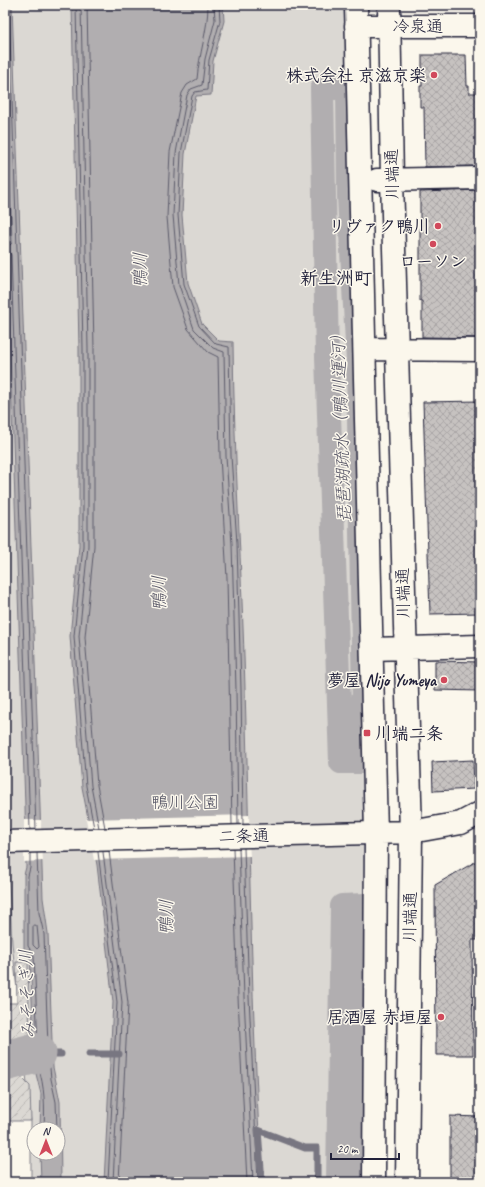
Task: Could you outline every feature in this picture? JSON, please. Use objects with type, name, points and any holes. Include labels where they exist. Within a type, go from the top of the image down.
[{"type":"street","name":"川端通","points":[[356,5],[376,833],[374,1182]]},
{"type":"street","name":"川端通","points":[[389,5],[404,648],[411,832],[407,1182]]},
{"type":"street","name":"冷泉通","points":[[356,26],[480,26]]},
{"type":"street","points":[[361,180],[480,178]]},
{"type":"street","points":[[365,349],[480,350]]},
{"type":"street","points":[[372,649],[480,646]]},
{"type":"street","name":"二条通","points":[[14,841],[411,832],[461,823],[480,813]]},
{"type":"green space","name":"鴨川公園","points":[[5,5],[344,5],[358,361],[365,905],[361,1182],[31,1182],[31,1161],[66,1161],[66,1121],[31,1121],[12,943],[5,804]]},
{"type":"green space","points":[[16,962],[28,962],[30,1044],[22,1046],[21,1052],[5,1055],[5,1003],[17,1003]]},
{"type":"green space","points":[[22,1061],[22,1078],[30,1086],[31,1121],[5,1121],[5,1066]]},
{"type":"water","points":[[5,5],[12,5],[43,898],[48,933],[53,1067],[60,1102],[60,1121],[40,1121],[41,1094],[34,1066],[28,1060],[26,1050],[26,1047],[34,1045],[30,956],[24,948],[24,875],[26,867],[25,806],[5,197]]},
{"type":"water","name":"鴨川","points":[[72,5],[223,5],[224,21],[213,61],[211,95],[196,96],[185,154],[182,215],[188,283],[202,324],[219,341],[233,342],[245,688],[255,1058],[262,1182],[104,1182],[113,1002],[97,865],[82,787],[70,636],[79,546],[79,349]]},
{"type":"water","points":[[40,1161],[61,1161],[61,1182],[41,1182]]},
{"type":"pier","points":[[249,815],[250,856],[94,860],[86,819]]},
{"type":"pier","points":[[24,820],[41,820],[43,861],[24,862]]},
{"type":"building","points":[[422,55],[466,55],[467,86],[469,86],[469,93],[480,93],[480,166],[425,167],[424,107],[420,107]]},
{"type":"building","points":[[480,190],[480,338],[422,337],[422,301],[420,301],[420,192]]},
{"type":"building","points":[[480,401],[480,544],[478,544],[480,613],[430,614],[423,402]]},
{"type":"building","points":[[435,661],[480,662],[480,691],[435,690]]},
{"type":"building","points":[[473,760],[474,789],[433,791],[432,762]]},
{"type":"building","points":[[480,859],[480,885],[477,886],[477,940],[472,940],[473,1055],[436,1055],[435,885]]},
{"type":"building","points":[[450,1116],[480,1117],[480,1182],[450,1182]]},
{"type":"waterway","points":[[322,88],[348,88],[349,196],[358,361],[364,703],[359,704],[361,762],[341,762],[327,357],[322,88]]},
{"type":"waterway","name":"琵琶湖疏水（鴨川運河）","points":[[338,1182],[342,906],[365,905],[361,1182]]},
{"type":"waterway","points":[[5,1061],[36,1053]]},
{"type":"waterway","points":[[54,1054],[61,1054]]},
{"type":"waterway","points":[[89,1054],[119,1054]]},
{"type":"waterway","points":[[262,1182],[258,1130],[305,1148],[317,1148],[317,1182]]},
{"type":"waterway","points":[[333,1182],[333,1148],[339,1147],[338,1182]]},
{"type":"place","name":"株式会社 京滋京楽","points":[[434,75]]},
{"type":"place","name":"リヴァク鴨川","points":[[438,226]]},
{"type":"place","name":"ローソン","points":[[433,244]]},
{"type":"place","name":"夢屋 Nijo Yumeya","points":[[444,680]]},
{"type":"place","name":"川端二条","points":[[367,733]]},
{"type":"place","name":"居酒屋 赤垣屋","points":[[441,1017]]},
{"type":"district","name":"新生洲町","points":[[336,278]]},
{"type":"water label","name":"みそそぎ川","points":[[27,994]]}]
